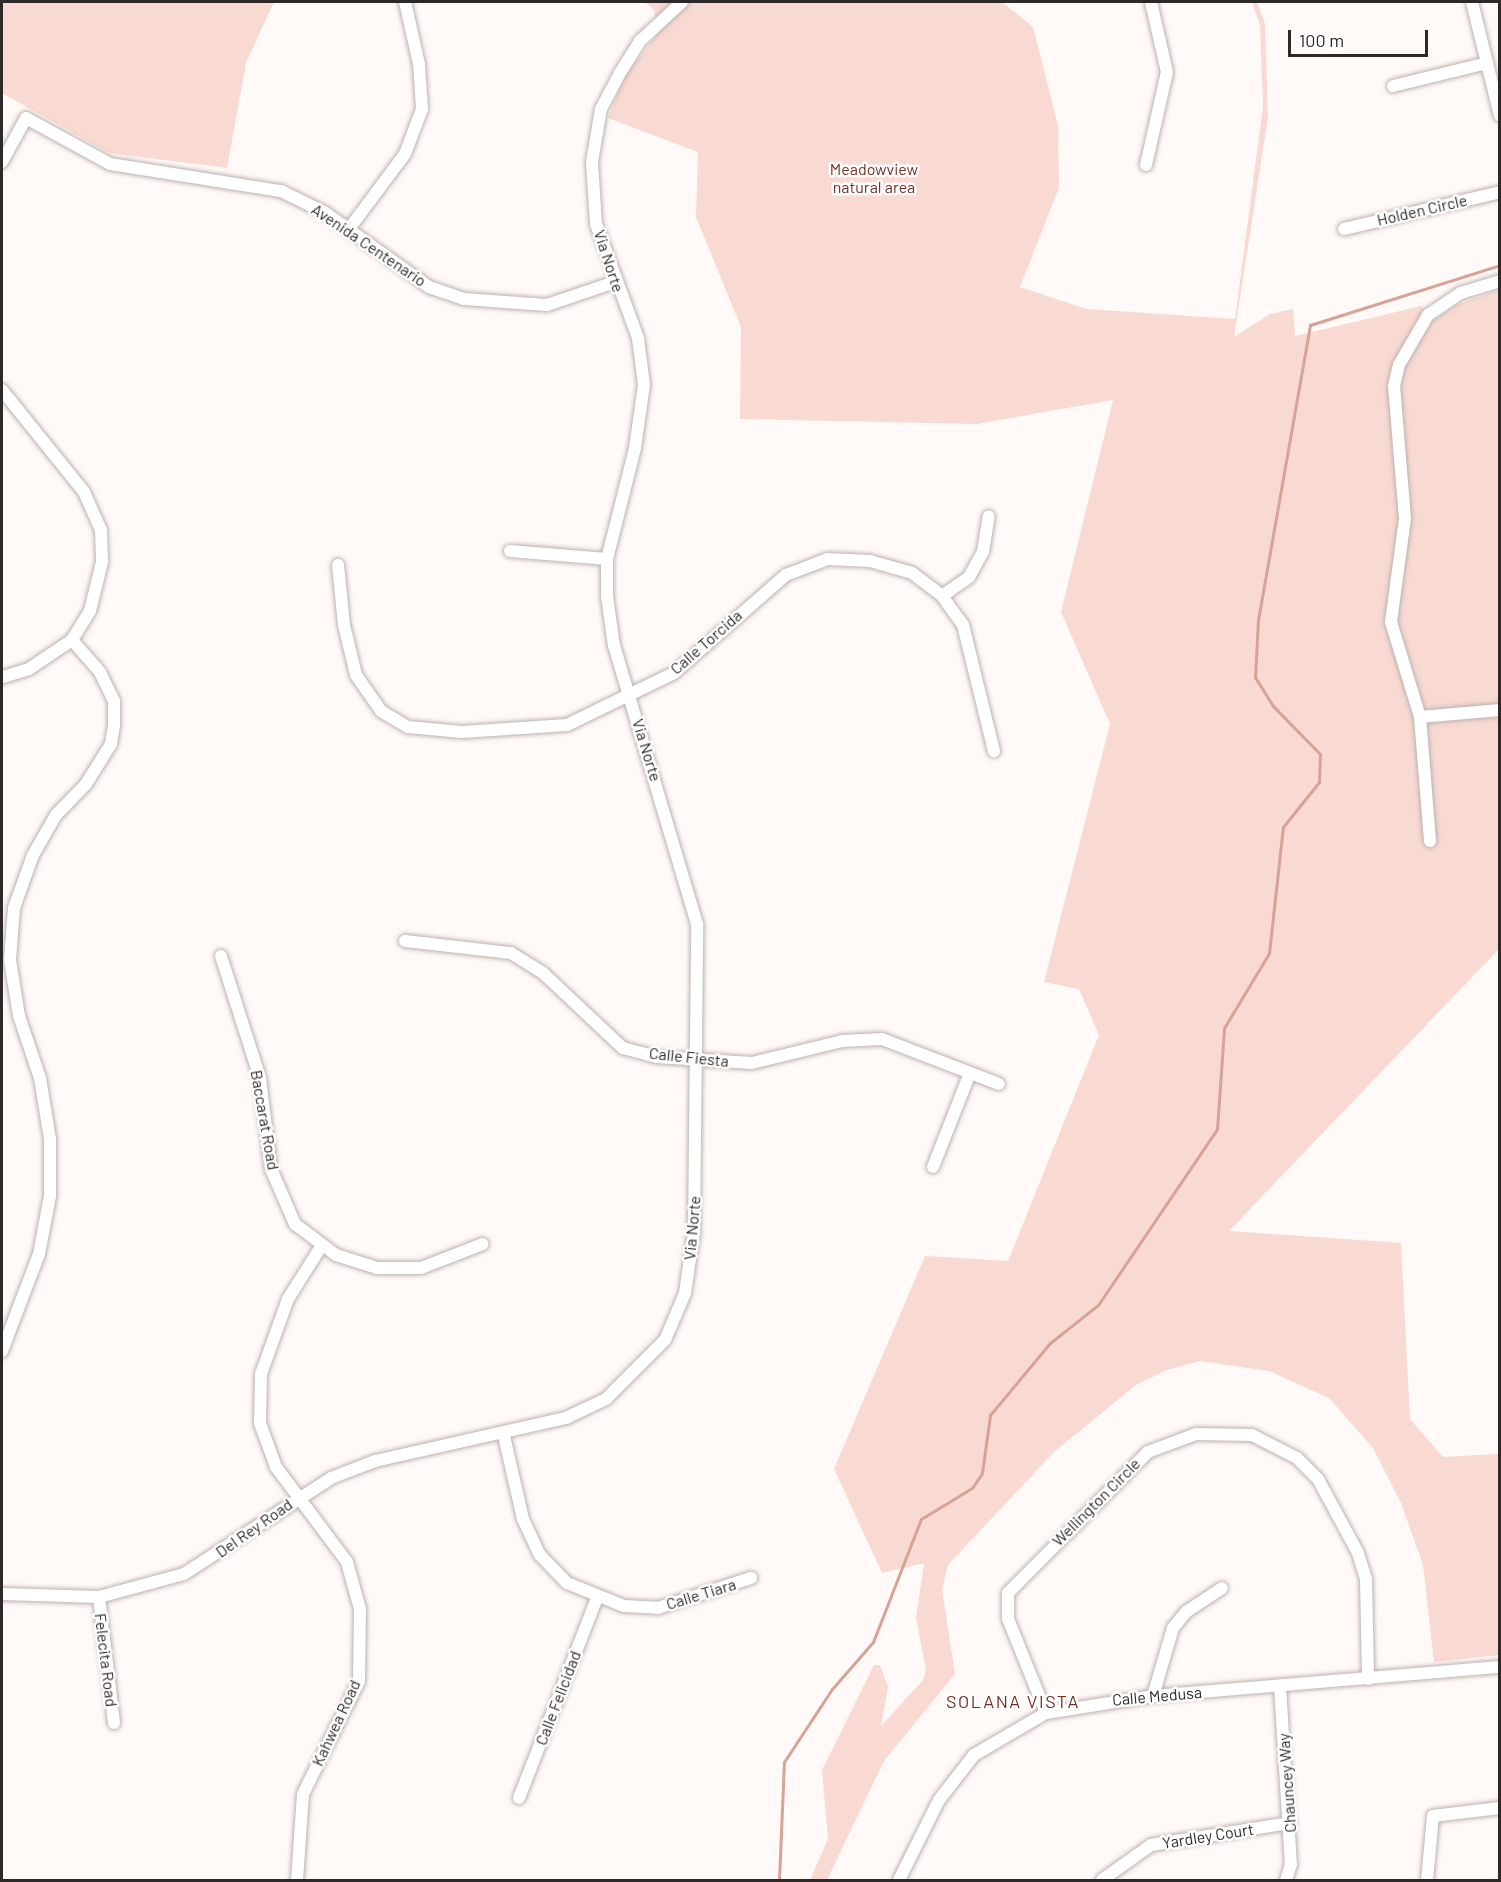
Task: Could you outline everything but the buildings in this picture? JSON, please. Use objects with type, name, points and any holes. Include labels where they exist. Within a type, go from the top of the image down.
[{"type":"street","points":[[349,229],[405,154],[422,109],[405,2]]},
{"type":"street","name":"Via Norte","points":[[504,1436],[606,1399],[665,1340],[685,1293],[694,1232],[698,924],[615,646],[607,558],[635,448],[644,385],[638,338],[615,282],[595,201],[592,162],[601,109],[641,40],[682,2]]},
{"type":"street","points":[[1146,165],[1167,72],[1151,2]]},
{"type":"street","points":[[1472,2],[1500,116]]},
{"type":"street","points":[[1393,86],[1487,63]]},
{"type":"street","name":"Avenida Centenario","points":[[2,162],[26,118],[110,164],[281,190],[349,229],[429,287],[464,299],[547,305],[615,282]]},
{"type":"street","name":"Holden Circle","points":[[1344,229],[1500,192]]},
{"type":"street","points":[[1430,842],[1420,717],[1391,622],[1405,519],[1392,412],[1399,365],[1424,320],[1461,294],[1500,281]]},
{"type":"street","points":[[2,390],[57,453],[84,492],[100,530],[102,562],[90,611],[72,640],[29,669],[2,677]]},
{"type":"street","points":[[942,596],[969,577],[983,552],[989,516]]},
{"type":"street","points":[[510,551],[607,558]]},
{"type":"street","name":"Calle Torcida","points":[[338,565],[344,625],[356,675],[381,711],[408,727],[462,732],[567,725],[674,673],[786,575],[828,559],[870,561],[912,573],[942,596],[963,625],[994,751]]},
{"type":"street","points":[[2,1351],[39,1254],[50,1196],[50,1138],[40,1078],[19,1016],[9,960],[14,908],[33,855],[56,815],[86,784],[111,744],[114,726],[114,701],[105,682],[72,640]]},
{"type":"street","points":[[1420,717],[1500,710]]},
{"type":"street","name":"Calle Fiesta","points":[[405,941],[511,953],[543,973],[624,1048],[697,1060],[752,1063],[842,1041],[882,1039],[999,1084]]},
{"type":"street","name":"Baccarat Road","points":[[220,956],[260,1078],[271,1169],[296,1224],[322,1245],[377,1268],[421,1268],[483,1244]]},
{"type":"street","points":[[933,1167],[970,1072]]},
{"type":"street","name":"Kahwea Road","points":[[297,1881],[303,1794],[359,1681],[360,1609],[347,1562],[276,1467],[260,1423],[261,1374],[288,1299],[322,1245]]},
{"type":"street","name":"Wellington Circle","points":[[1046,1713],[1008,1619],[1008,1593],[1148,1452],[1196,1434],[1252,1435],[1297,1458],[1318,1479],[1358,1553],[1366,1580],[1368,1679]]},
{"type":"street","name":"Del Rey Road","points":[[2,1594],[99,1597],[184,1574],[299,1496],[375,1461],[504,1436]]},
{"type":"street","name":"Calle Tiara","points":[[504,1436],[523,1519],[540,1555],[567,1583],[597,1598],[658,1608],[751,1578]]},
{"type":"street","points":[[1153,1696],[1173,1628],[1221,1588]]},
{"type":"street","name":"Felecita Road","points":[[99,1597],[114,1723]]},
{"type":"street","name":"Calle Felicidad","points":[[519,1798],[597,1598]]},
{"type":"street","name":"Calle Medusa","points":[[899,1881],[939,1800],[974,1755],[1046,1713],[1153,1696],[1500,1667]]},
{"type":"street","name":"Chauncey Way","points":[[1280,1686],[1290,1823],[1291,1864],[1286,1881]]},
{"type":"street","points":[[1427,1881],[1433,1816],[1500,1808]]},
{"type":"street","name":"Yardley Court","points":[[1102,1881],[1151,1845],[1290,1823]]},
{"type":"green space","points":[[2,2],[274,2],[246,63],[227,168],[109,153],[2,93]]},
{"type":"green space","name":"Meadowview natural area","points":[[645,2],[1002,2],[1033,27],[1058,125],[1059,188],[1020,287],[1086,309],[1235,319],[1263,106],[1260,25],[1252,2],[1257,2],[1265,24],[1268,117],[1234,337],[1270,314],[1293,309],[1295,336],[1421,306],[1434,320],[1458,304],[1499,290],[1499,949],[1229,1231],[1401,1243],[1410,1419],[1443,1457],[1499,1454],[1499,1655],[1434,1662],[1423,1565],[1401,1503],[1373,1448],[1329,1398],[1269,1371],[1200,1361],[1167,1370],[1136,1385],[1054,1452],[948,1565],[942,1589],[955,1674],[884,1761],[827,1880],[810,1880],[828,1839],[822,1770],[874,1665],[880,1665],[888,1687],[881,1726],[923,1680],[926,1670],[916,1618],[924,1563],[882,1573],[834,1469],[925,1256],[1008,1261],[1099,1035],[1079,989],[1044,982],[1110,724],[1061,612],[1113,400],[977,424],[740,419],[741,327],[696,217],[698,152],[608,118],[624,77],[659,32],[654,10]]},
{"type":"waterway","points":[[779,1880],[784,1762],[832,1689],[873,1642],[921,1519],[972,1488],[982,1473],[990,1415],[1050,1343],[1098,1305],[1217,1129],[1224,1028],[1269,953],[1283,827],[1319,782],[1320,754],[1273,706],[1255,677],[1258,620],[1310,325],[1500,265]]},
{"type":"district","name":"SOLANA VISTA","points":[[1013,1701]]}]
